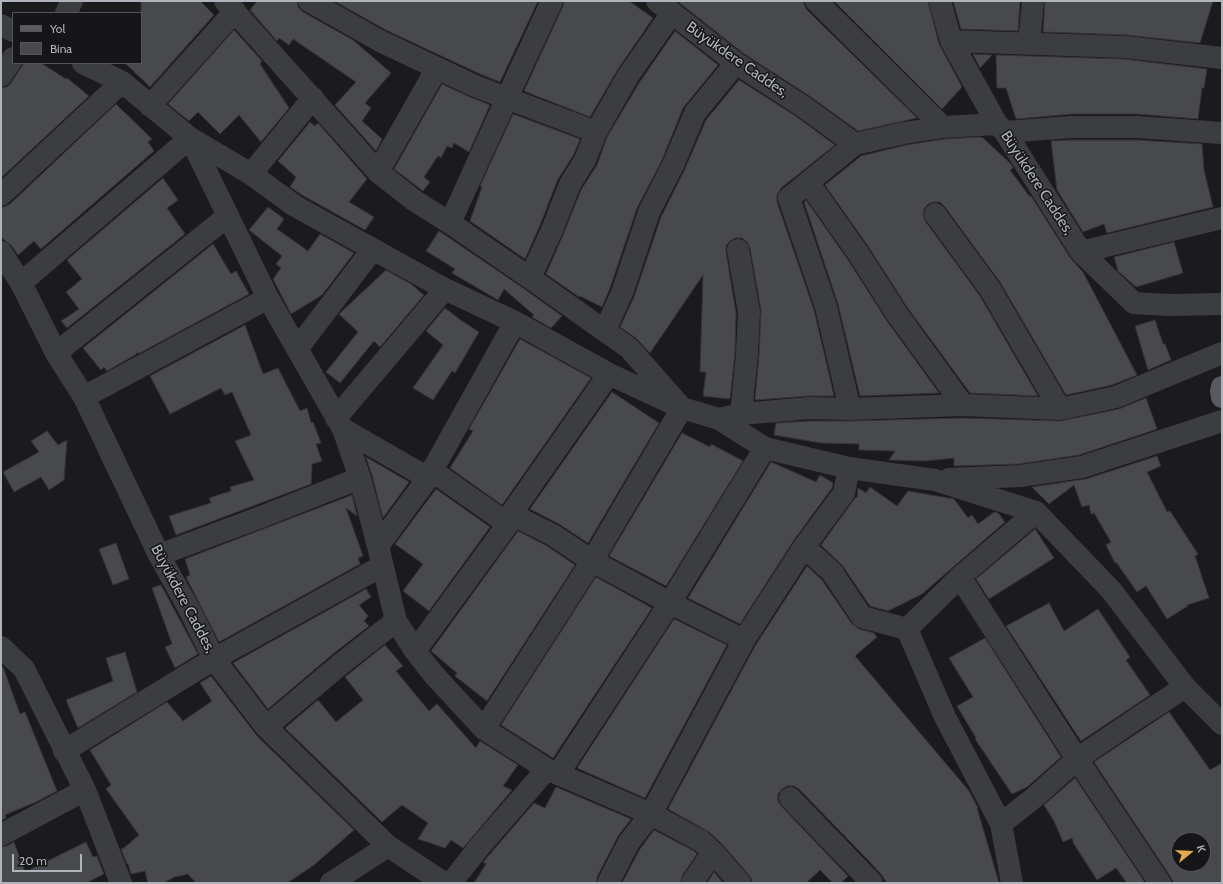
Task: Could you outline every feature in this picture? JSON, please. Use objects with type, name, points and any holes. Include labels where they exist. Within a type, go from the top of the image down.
[{"type":"main road","points":[[1222,388],[1222,397]]},
{"type":"street","points":[[66,12],[72,1]]},
{"type":"street","points":[[309,1],[380,41],[475,86],[596,132]]},
{"type":"street","points":[[450,223],[552,1]]},
{"type":"street","points":[[816,1],[943,127]]},
{"type":"street","points":[[940,1],[951,41],[1001,128],[1137,127],[1222,133]]},
{"type":"street","points":[[1029,43],[1033,1]]},
{"type":"street","points":[[150,106],[230,6],[378,172],[415,201],[450,223],[605,330],[628,348],[682,408]]},
{"type":"street","points":[[530,278],[552,230],[570,184],[585,160],[596,132],[665,7]]},
{"type":"street","name":"Büyükdere Caddes,","points":[[665,7],[736,63],[801,104],[855,144],[904,133],[943,127],[1001,128],[1081,252],[1134,303],[1168,305],[1222,304]]},
{"type":"street","points":[[1,25],[12,30]]},
{"type":"street","points":[[951,41],[1125,47],[1222,58]]},
{"type":"street","points":[[1,76],[12,60]]},
{"type":"street","points":[[605,330],[622,293],[649,212],[673,165],[695,113],[736,63]]},
{"type":"street","points":[[85,64],[122,82],[190,138],[251,174],[295,206],[445,289],[515,322],[609,374],[682,408],[719,419],[765,448],[849,468],[935,480],[1036,512],[1111,590],[1186,687],[1222,724]]},
{"type":"street","points":[[378,172],[437,68]]},
{"type":"street","points":[[1,196],[122,82]]},
{"type":"street","points":[[251,174],[313,98]]},
{"type":"street","points":[[190,138],[268,298],[339,424],[360,478],[396,621],[415,651],[434,675],[484,729],[553,771],[651,814],[701,840],[740,883]]},
{"type":"street","points":[[21,283],[190,138]]},
{"type":"street","points":[[850,409],[826,307],[789,198],[855,144]]},
{"type":"street","points":[[808,182],[858,253],[897,314],[963,405]]},
{"type":"street","points":[[935,214],[990,289],[1060,408]]},
{"type":"street","points":[[56,353],[228,216]]},
{"type":"street","points":[[1081,252],[1222,218]]},
{"type":"street","points":[[297,349],[373,248]]},
{"type":"street","points":[[738,250],[749,312],[747,354],[741,414]]},
{"type":"street","name":"Büyükdere Caddes,","points":[[1,252],[21,283],[56,353],[84,397],[159,555],[189,609],[214,659],[266,727],[388,846],[444,883]]},
{"type":"street","points":[[339,424],[445,289]]},
{"type":"street","points":[[84,397],[268,298]]},
{"type":"street","points":[[64,751],[380,556],[430,474],[515,322]]},
{"type":"street","points":[[719,419],[741,414],[810,408],[850,409],[963,405],[1060,408],[1116,397],[1222,353]]},
{"type":"street","points":[[415,651],[509,519],[609,374]]},
{"type":"street","points":[[484,729],[592,561],[682,408]]},
{"type":"street","points":[[935,480],[1020,476],[1082,467],[1222,421]]},
{"type":"street","points":[[339,424],[509,519],[553,534],[592,561],[670,603],[744,640]]},
{"type":"street","points":[[451,883],[480,846],[553,771],[670,603],[765,448]]},
{"type":"street","points":[[608,883],[629,842],[651,814],[744,640],[804,547],[844,493],[849,468]]},
{"type":"street","points":[[159,555],[254,520],[360,478]]},
{"type":"street","points":[[907,629],[960,577],[1036,512]]},
{"type":"street","points":[[804,547],[832,572],[862,617],[907,629]]},
{"type":"street","points":[[960,577],[1077,759],[1160,883]]},
{"type":"street","points":[[266,727],[342,663],[396,621]]},
{"type":"street","points":[[907,629],[945,717],[1001,824],[1012,883]]},
{"type":"street","points":[[1,647],[24,669],[85,790],[121,883]]},
{"type":"street","points":[[1001,824],[1036,797],[1077,759],[1186,687]]},
{"type":"street","points":[[1,835],[85,790]]},
{"type":"street","points":[[790,798],[865,881]]},
{"type":"street","points":[[331,883],[388,846]]},
{"type":"street","points":[[692,883],[713,852]]},
{"type":"building","points":[[141,1],[200,1],[214,15],[150,87],[126,64],[142,64]]},
{"type":"building","points":[[257,1],[297,1],[298,7],[303,12],[353,40],[391,73],[365,103],[371,108],[362,121],[382,139],[376,151],[335,105],[356,82],[293,39],[289,45],[279,38],[277,41],[250,10]]},
{"type":"building","points":[[334,1],[538,1],[500,82],[386,30]]},
{"type":"building","points":[[564,1],[629,1],[653,18],[618,69],[590,117],[524,91]]},
{"type":"building","points":[[677,1],[804,1],[804,5],[807,10],[917,118],[858,131],[808,95],[743,53]]},
{"type":"building","points":[[834,1],[928,1],[939,44],[962,87],[942,109]]},
{"type":"building","points":[[953,1],[1020,1],[1018,31],[961,29]]},
{"type":"building","points":[[1045,1],[1213,1],[1200,43],[1126,35],[1043,32]]},
{"type":"building","points":[[234,30],[262,61],[260,64],[289,108],[261,142],[239,115],[220,134],[198,112],[189,121],[168,104]]},
{"type":"building","points":[[675,31],[718,65],[683,108],[662,160],[637,208],[610,288],[602,307],[580,296],[579,297],[546,274],[581,190],[597,165],[607,137],[639,83]]},
{"type":"building","points":[[973,54],[992,55],[980,68]]},
{"type":"building","points":[[996,55],[1124,59],[1207,69],[1204,88],[1202,88],[1198,119],[1137,114],[1072,114],[1016,119],[1006,88],[997,88]]},
{"type":"building","points":[[23,64],[43,64],[66,79],[67,78],[89,96],[1,178],[1,88],[7,87]]},
{"type":"building","points":[[739,80],[794,115],[835,145],[781,188],[777,195],[777,202],[814,310],[834,396],[809,396],[755,400],[761,310],[750,248],[747,242],[742,238],[735,238],[726,246],[736,313],[735,353],[730,399],[703,396],[706,372],[700,372],[703,275],[650,353],[636,338],[620,327],[634,297],[661,217],[684,171],[706,120]]},
{"type":"building","points":[[442,84],[490,105],[469,152],[454,143],[452,148],[447,146],[441,158],[438,156],[424,177],[430,182],[423,191],[394,169]]},
{"type":"building","points":[[116,104],[152,139],[148,142],[154,151],[41,249],[34,241],[18,255],[11,245],[1,236],[1,207],[10,204]]},
{"type":"building","points":[[513,114],[580,139],[574,154],[558,179],[525,259],[470,221],[482,187],[480,186]]},
{"type":"building","points":[[310,122],[315,126],[318,123],[367,179],[349,202],[374,217],[365,230],[290,187],[296,177],[278,161]]},
{"type":"building","points":[[983,138],[1011,164],[1013,168],[1010,170],[1030,197],[1031,196],[1071,259],[1083,272],[1137,375],[1112,385],[1066,395],[1000,282],[945,207],[940,202],[933,202],[928,204],[924,209],[923,215],[925,221],[980,296],[1038,396],[970,393],[907,307],[868,246],[825,185],[861,156],[906,145],[944,139]]},
{"type":"building","points":[[1137,140],[1202,144],[1204,170],[1213,207],[1107,233],[1104,224],[1083,232],[1057,190],[1051,141]]},
{"type":"building","points":[[163,178],[178,200],[167,208],[185,234],[67,328],[61,321],[79,309],[66,292],[82,279],[67,260]]},
{"type":"building","points":[[806,200],[848,260],[887,321],[939,393],[860,396],[838,304],[804,202]]},
{"type":"building","points":[[268,207],[284,219],[277,229],[308,251],[320,234],[354,253],[322,295],[291,314],[273,279],[281,268],[276,264],[282,256],[249,230]]},
{"type":"building","points":[[439,231],[562,316],[551,328],[532,317],[534,315],[504,289],[498,300],[452,273],[455,269],[426,251]]},
{"type":"building","points":[[1174,242],[1183,273],[1136,287],[1118,271],[1114,257]]},
{"type":"building","points":[[213,244],[231,274],[236,271],[249,294],[138,354],[138,352],[107,371],[104,367],[101,370],[83,348]]},
{"type":"building","points":[[386,270],[411,284],[424,295],[380,347],[374,341],[340,383],[326,372],[358,332],[339,314]]},
{"type":"building","points":[[445,308],[479,332],[455,373],[452,371],[433,400],[413,388],[443,345],[426,331]]},
{"type":"building","points":[[1155,320],[1163,344],[1165,344],[1171,360],[1148,370],[1135,326]]},
{"type":"building","points":[[245,325],[263,374],[278,368],[300,411],[307,408],[311,423],[313,422],[321,443],[316,444],[322,461],[312,464],[311,484],[176,535],[169,516],[211,503],[209,498],[231,491],[230,487],[254,480],[235,441],[251,435],[232,392],[225,395],[221,388],[170,414],[150,376]]},
{"type":"building","points":[[520,339],[591,378],[502,505],[450,468],[473,431],[469,429]]},
{"type":"building","points":[[612,392],[659,423],[588,543],[559,524],[530,509]]},
{"type":"building","points":[[1146,398],[1157,429],[1079,455],[1019,464],[954,466],[954,458],[925,461],[889,460],[895,451],[859,450],[859,444],[821,443],[774,435],[776,423],[810,421],[963,418],[1060,421],[1119,409]]},
{"type":"building","points":[[47,431],[58,445],[67,440],[64,480],[49,490],[41,477],[14,492],[3,472],[39,452],[31,441]]},
{"type":"building","points":[[682,433],[710,447],[711,444],[743,461],[666,586],[609,556]]},
{"type":"building","points":[[1157,456],[1161,466],[1147,472],[1167,512],[1170,511],[1198,554],[1195,556],[1209,598],[1187,605],[1188,606],[1167,619],[1146,586],[1137,592],[1116,562],[1115,563],[1106,545],[1111,542],[1094,513],[1091,514],[1089,505],[1082,507],[1074,485],[1049,504],[1032,487],[1086,479]]},
{"type":"building","points":[[366,457],[409,482],[383,518],[372,475]]},
{"type":"building","points":[[771,462],[816,482],[820,475],[833,483],[832,488],[794,540],[740,624],[688,598]]},
{"type":"building","points":[[870,487],[897,506],[908,491],[954,499],[968,518],[972,515],[978,524],[994,512],[998,513],[1005,522],[922,594],[888,611],[870,606],[842,565],[821,545],[856,497],[857,498],[858,488],[866,493]]},
{"type":"building","points":[[436,489],[490,527],[429,611],[403,591],[423,564],[395,544]]},
{"type":"building","points":[[352,495],[357,516],[346,508],[363,556],[358,558],[360,564],[219,642],[186,577],[190,575],[185,559]]},
{"type":"building","points":[[1035,529],[1054,558],[989,599],[976,579]]},
{"type":"building","points":[[518,531],[547,546],[575,565],[487,701],[455,676],[457,673],[431,651]]},
{"type":"building","points":[[116,543],[129,579],[113,585],[99,549]]},
{"type":"building","points":[[807,566],[822,580],[852,624],[859,629],[874,633],[877,637],[855,656],[969,791],[978,808],[999,883],[887,883],[867,859],[799,789],[794,786],[787,786],[778,794],[778,801],[781,806],[848,876],[841,883],[833,883],[820,870],[806,883],[752,883],[749,875],[722,844],[709,832],[668,809],[755,646]]},
{"type":"building","points":[[596,577],[652,608],[553,758],[501,725]]},
{"type":"building","points":[[161,585],[198,654],[175,668],[165,647],[172,644],[152,588]]},
{"type":"building","points":[[366,589],[371,597],[359,605],[368,616],[364,621],[369,626],[334,653],[268,709],[233,663]]},
{"type":"building","points":[[1049,603],[1064,631],[1098,609],[1130,657],[1126,660],[1150,695],[1081,741],[1006,626]]},
{"type":"building","points":[[674,619],[727,645],[645,798],[577,768]]},
{"type":"building","points":[[985,638],[1061,757],[1027,787],[1012,794],[975,739],[976,738],[957,706],[973,697],[949,658]]},
{"type":"building","points":[[385,645],[403,666],[396,671],[429,711],[437,704],[476,748],[480,741],[518,765],[503,786],[512,790],[463,848],[451,840],[445,848],[418,839],[428,823],[402,805],[382,822],[285,728],[318,700],[336,722],[363,700],[345,677]]},
{"type":"building","points":[[125,652],[137,692],[78,728],[66,700],[113,681],[106,658]]},
{"type":"building","points":[[3,667],[20,714],[25,712],[57,791],[5,815],[6,818],[1,821],[1,668]]},
{"type":"building","points":[[211,676],[257,736],[354,830],[314,865],[287,883],[196,883],[188,874],[175,877],[163,883],[148,883],[145,871],[131,874],[128,863],[127,864],[121,849],[139,835],[106,789],[111,785],[90,750],[167,702],[183,721],[212,701],[200,683]]},
{"type":"building","points":[[1169,712],[1210,770],[1222,763],[1222,883],[1174,883],[1094,762]]},
{"type":"building","points":[[1075,778],[1144,881],[1141,883],[1127,883],[1116,868],[1097,880],[1074,844],[1072,838],[1063,842],[1054,821],[1044,805]]},
{"type":"building","points":[[556,787],[631,819],[618,836],[597,877],[596,883],[474,883],[486,864],[483,862],[534,803],[545,808]]},
{"type":"building","points":[[654,830],[697,854],[682,876],[680,883],[622,883],[640,849]]},
{"type":"building","points":[[14,842],[25,872],[86,842],[93,857],[97,856],[104,874],[86,883],[1,883],[1,847],[7,846]]},
{"type":"building","points":[[714,872],[723,883],[707,883]]}]
